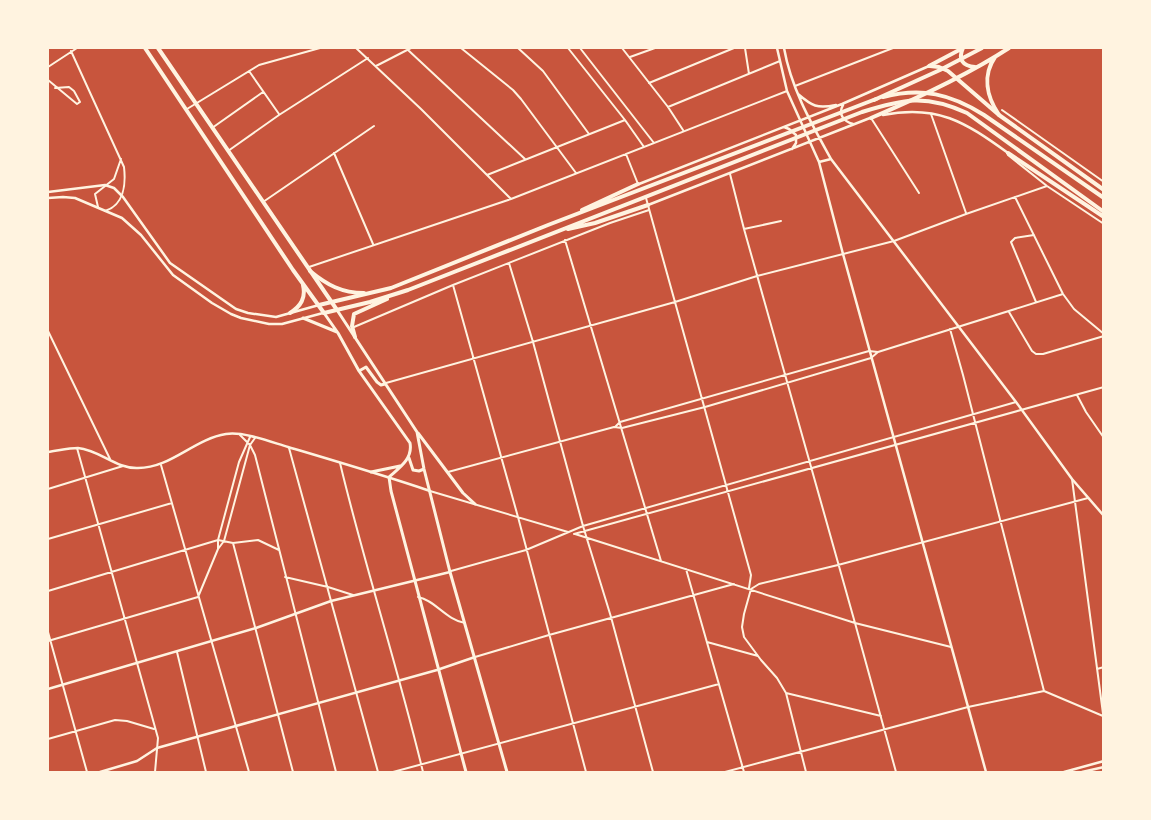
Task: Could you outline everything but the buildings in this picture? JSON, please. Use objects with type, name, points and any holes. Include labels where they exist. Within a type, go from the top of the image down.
[{"type":"main road","points":[[145,48],[338,332],[359,371],[410,443],[408,457],[389,477],[391,491],[413,581],[466,772]]},
{"type":"main road","points":[[929,66],[963,48]]},
{"type":"main road","points":[[963,48],[960,56],[961,62],[964,66],[975,68]]},
{"type":"main road","points":[[319,305],[391,288],[548,225],[874,100],[940,70],[982,48]]},
{"type":"main road","points":[[871,118],[921,96],[1009,48]]},
{"type":"main road","points":[[152,56],[159,49],[418,432],[464,493],[475,504]]},
{"type":"main road","points":[[996,56],[990,67],[987,84],[990,100],[999,115]]},
{"type":"main road","points":[[929,66],[942,68],[999,115],[1104,190]]},
{"type":"main road","points":[[874,100],[890,95],[918,92],[948,96],[972,107],[1104,198]]},
{"type":"main road","points":[[355,337],[352,328],[353,318],[356,313],[408,290],[862,112],[902,100],[940,103],[967,113],[1104,212]]},
{"type":"main road","points":[[1008,152],[1104,217]]},
{"type":"main road","points":[[548,225],[638,184]]},
{"type":"main road","points":[[551,234],[649,207]]},
{"type":"main road","points":[[309,269],[327,284],[341,290],[374,293]]},
{"type":"main road","points":[[290,313],[303,301],[304,289],[302,281]]},
{"type":"main road","points":[[324,313],[370,302],[408,290]]},
{"type":"main road","points":[[303,318],[338,332]]},
{"type":"main road","points":[[359,371],[366,367],[377,382],[385,384]]},
{"type":"main road","points":[[418,432],[424,468],[450,572],[507,772]]},
{"type":"main road","points":[[408,457],[413,470],[419,472],[424,468]]},
{"type":"main road","points":[[371,472],[401,466]]},
{"type":"street","points":[[48,67],[77,48]]},
{"type":"street","points":[[187,109],[259,65],[320,48]]},
{"type":"street","points":[[356,48],[512,199]]},
{"type":"street","points":[[376,66],[411,48]]},
{"type":"street","points":[[461,48],[513,90],[576,173]]},
{"type":"street","points":[[518,48],[543,71],[588,134]]},
{"type":"street","points":[[568,48],[644,147]]},
{"type":"street","points":[[580,48],[654,143]]},
{"type":"street","points":[[622,48],[668,106],[684,130]]},
{"type":"street","points":[[630,57],[655,48]]},
{"type":"street","points":[[649,83],[734,48]]},
{"type":"street","points":[[745,48],[749,74]]},
{"type":"street","points":[[777,48],[788,91],[819,162],[921,543],[986,772]]},
{"type":"street","points":[[784,48],[797,94],[807,117],[831,159],[1016,402],[1072,479],[1104,516]]},
{"type":"street","points":[[794,86],[893,48]]},
{"type":"street","points":[[408,50],[525,159]]},
{"type":"street","points":[[71,51],[121,158],[124,172],[122,195],[113,207],[105,211]]},
{"type":"street","points":[[228,151],[279,114],[368,58]]},
{"type":"street","points":[[668,106],[780,61]]},
{"type":"street","points":[[626,154],[638,184],[842,104],[929,66]]},
{"type":"street","points":[[249,71],[279,114]]},
{"type":"street","points":[[48,80],[55,88],[77,104],[80,102],[74,91],[69,87],[55,88]]},
{"type":"street","points":[[309,269],[373,244],[512,199],[684,130],[788,91]]},
{"type":"street","points":[[212,128],[264,92]]},
{"type":"street","points":[[797,94],[818,107],[842,104]]},
{"type":"street","points":[[846,102],[841,109],[842,116],[847,122],[856,124]]},
{"type":"street","points":[[1002,110],[1104,182]]},
{"type":"street","points":[[352,328],[453,285],[811,141],[871,118],[905,112],[931,114],[956,119],[967,125],[1008,152],[1009,157],[1047,186],[1104,224]]},
{"type":"street","points":[[931,114],[966,214]]},
{"type":"street","points":[[871,118],[919,193]]},
{"type":"street","points":[[487,175],[625,120]]},
{"type":"street","points":[[262,202],[374,126]]},
{"type":"street","points":[[781,127],[789,129],[796,135],[796,143],[790,150]]},
{"type":"street","points":[[334,153],[373,244]]},
{"type":"street","points":[[98,208],[95,194],[116,175],[121,158]]},
{"type":"street","points":[[819,162],[831,159]]},
{"type":"street","points":[[730,174],[896,772]]},
{"type":"street","points":[[48,192],[109,186],[122,195],[170,263],[236,309],[276,317],[319,305]]},
{"type":"street","points":[[385,384],[675,302],[757,276],[894,241],[1047,186]]},
{"type":"street","points":[[48,198],[64,196],[75,198],[129,223],[173,275],[231,314],[269,324],[282,324],[324,313]]},
{"type":"street","points":[[645,197],[751,575],[744,614],[743,632],[746,641],[777,678],[786,693],[806,772]]},
{"type":"street","points":[[1015,197],[1063,294],[1074,309],[1104,335]]},
{"type":"street","points":[[744,229],[781,221]]},
{"type":"street","points":[[1034,235],[1015,238],[1011,242],[1036,302]]},
{"type":"street","points":[[565,240],[661,561]]},
{"type":"street","points":[[509,263],[534,342],[583,526],[611,617],[653,772]]},
{"type":"street","points":[[453,285],[518,517],[586,772]]},
{"type":"street","points":[[448,472],[614,427],[622,428],[705,407],[788,383],[871,358],[878,352],[958,326],[1063,294]]},
{"type":"street","points":[[1009,311],[1032,351],[1036,354],[1043,354],[1104,335]]},
{"type":"street","points":[[950,329],[1044,691]]},
{"type":"street","points":[[48,331],[110,460]]},
{"type":"street","points":[[614,427],[620,422],[702,398],[869,351],[878,352]]},
{"type":"street","points":[[574,534],[1104,387]]},
{"type":"street","points":[[1077,394],[1086,412],[1104,438]]},
{"type":"street","points":[[48,689],[212,642],[331,601],[450,572],[526,550],[583,526],[1016,402]]},
{"type":"street","points":[[48,452],[77,448],[90,451],[123,466],[136,468],[161,465],[211,438],[224,434],[250,437],[569,532],[750,588],[855,623],[951,647]]},
{"type":"street","points":[[240,435],[250,445],[254,455],[336,772]]},
{"type":"street","points":[[218,549],[218,540],[239,462],[246,442],[250,437]]},
{"type":"street","points":[[198,597],[218,549],[224,541],[250,445],[254,438]]},
{"type":"street","points":[[77,448],[110,572],[158,738],[155,772]]},
{"type":"street","points":[[289,448],[378,772]]},
{"type":"street","points":[[340,463],[423,772]]},
{"type":"street","points":[[161,465],[249,772]]},
{"type":"street","points":[[48,489],[123,466]]},
{"type":"street","points":[[1072,479],[1104,721]]},
{"type":"street","points":[[750,588],[1088,498]]},
{"type":"street","points":[[48,539],[172,503]]},
{"type":"street","points":[[48,591],[218,540],[233,544],[258,540],[279,550]]},
{"type":"street","points":[[233,544],[293,772]]},
{"type":"street","points":[[686,569],[744,772]]},
{"type":"street","points":[[285,577],[353,595]]},
{"type":"street","points":[[100,772],[137,761],[158,748],[399,681],[611,617],[734,584]]},
{"type":"street","points":[[49,641],[198,597]]},
{"type":"street","points":[[418,597],[425,599],[454,620],[465,623]]},
{"type":"street","points":[[48,632],[87,772]]},
{"type":"street","points":[[707,642],[758,656]]},
{"type":"street","points":[[177,652],[206,772]]},
{"type":"street","points":[[1097,669],[1104,667]]},
{"type":"street","points":[[393,772],[499,745],[719,684]]},
{"type":"street","points":[[725,772],[968,707],[1044,691],[1103,716]]},
{"type":"street","points":[[786,693],[882,716]]},
{"type":"street","points":[[48,739],[115,720],[127,721],[154,729]]},
{"type":"street","points":[[1064,772],[1104,761]]},
{"type":"street","points":[[1082,772],[1104,767]]}]
